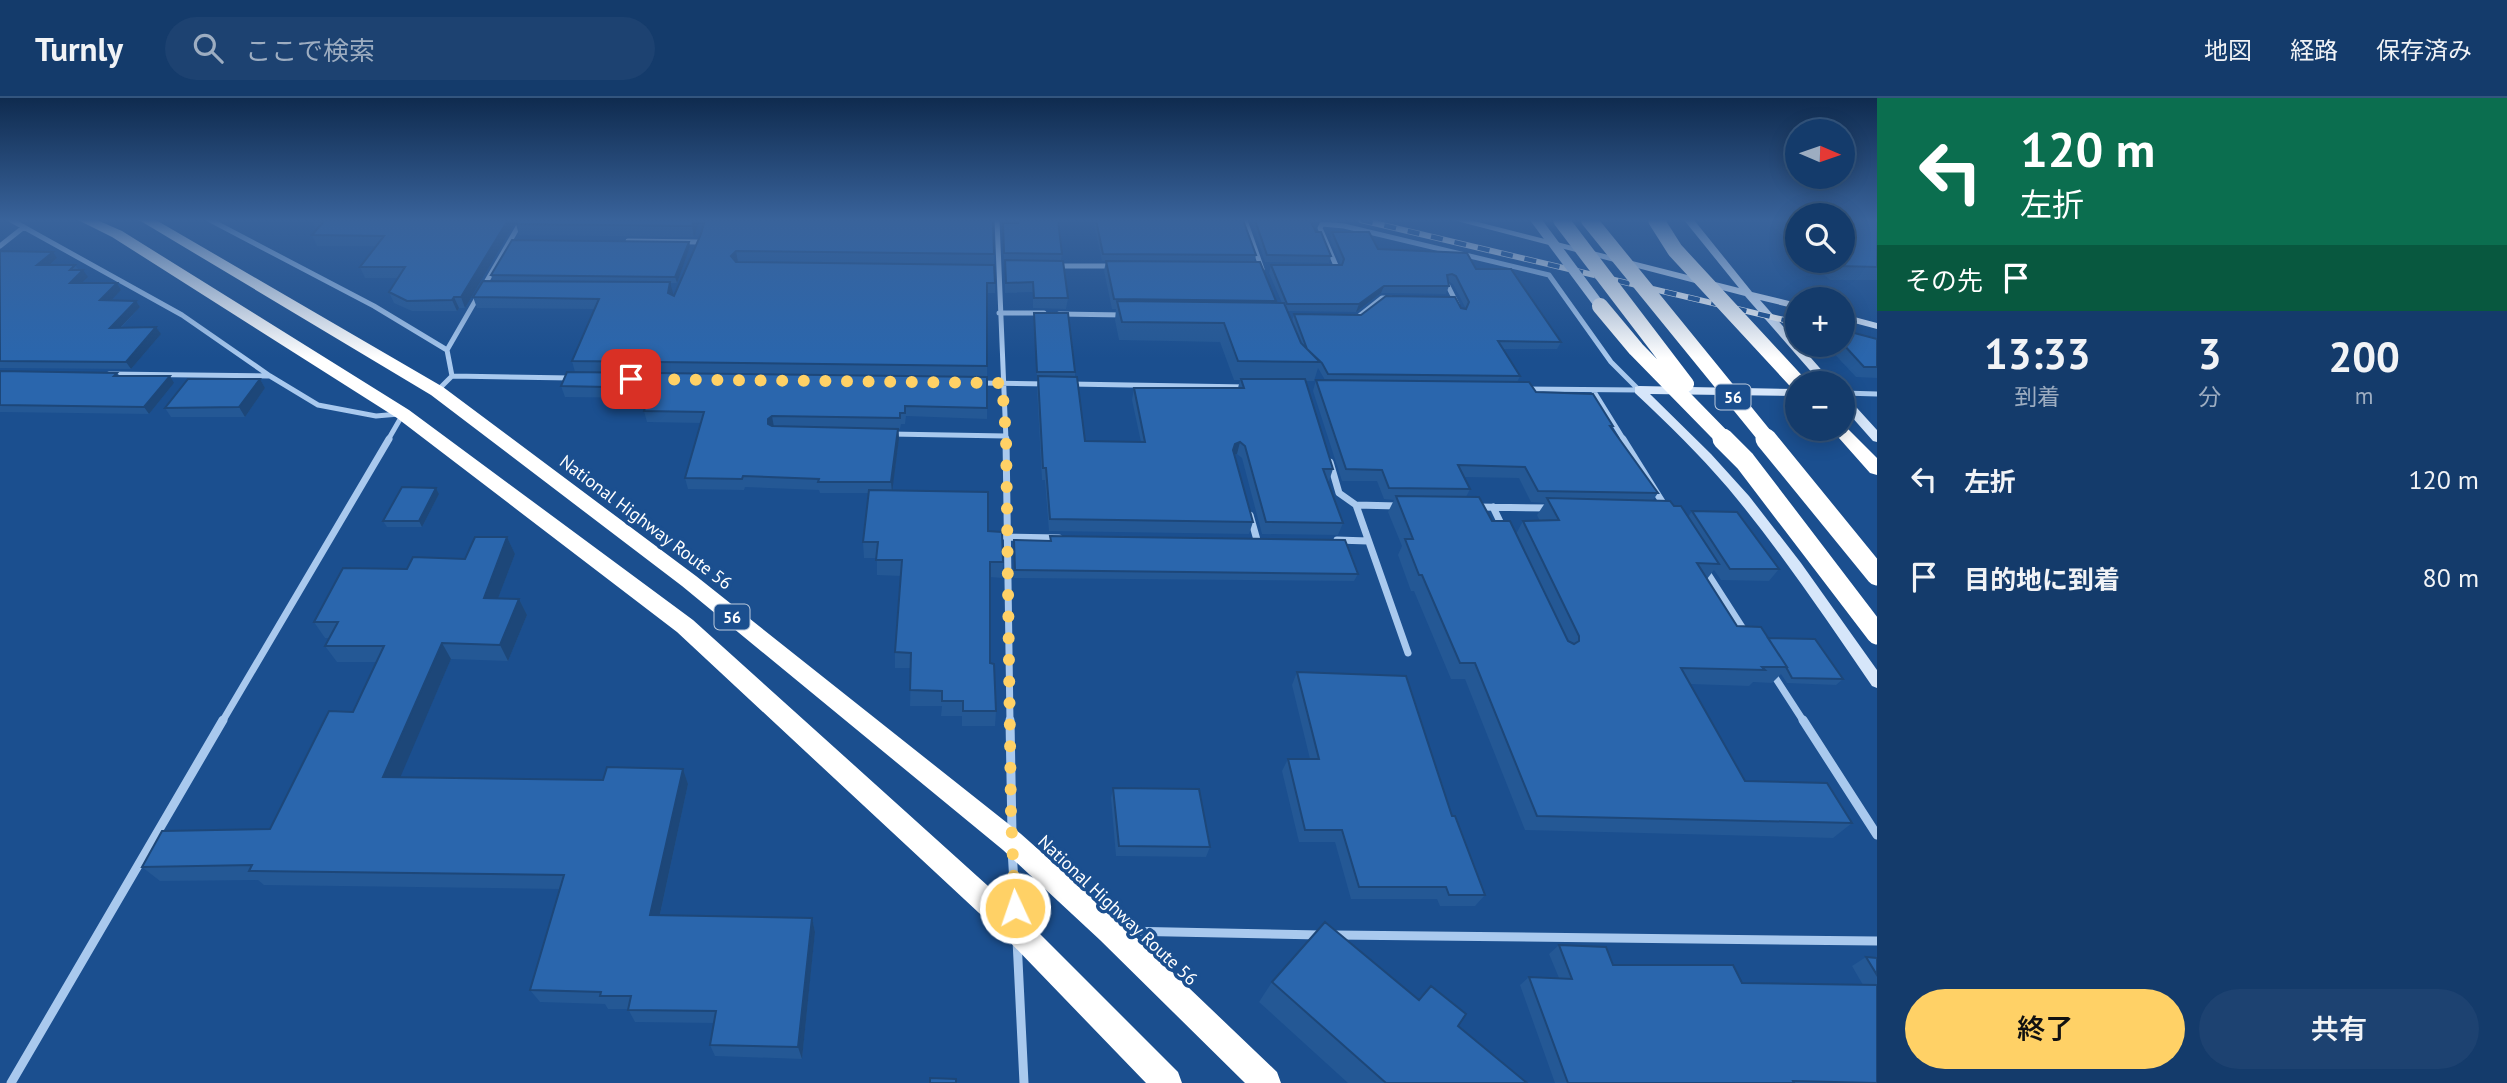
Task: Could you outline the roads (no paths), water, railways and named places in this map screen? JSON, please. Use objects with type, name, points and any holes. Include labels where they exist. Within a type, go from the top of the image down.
[{"type":"highway","name":"56","points":[[168,266],[403,414],[685,626],[1017,930],[1167,1083]]},
{"type":"highway","name":"National Highway Route 56","points":[[230,266],[445,384],[1012,842],[1111,931],[1266,1083]]},
{"type":"highway","name":"56","points":[[1596,266],[1877,634]]},
{"type":"highway","name":"56","points":[[1626,266],[1877,575]]},
{"type":"highway","points":[[1690,266],[1787,371]]},
{"type":"highway","name":"56","points":[[1600,306],[1636,349],[1745,461]]},
{"type":"highway","points":[[1851,441],[1877,469]]},
{"type":"street","points":[[94,266],[182,315],[270,376],[318,405],[376,416],[403,414]]},
{"type":"street","points":[[298,266],[374,306],[447,350]]},
{"type":"street","points":[[495,266],[447,350],[445,384],[581,379]]},
{"type":"street","points":[[985,270],[1008,266]]},
{"type":"street","points":[[1054,266],[1124,267]]},
{"type":"street","points":[[1324,268],[1337,268],[1336,266]]},
{"type":"street","points":[[1510,266],[1549,275],[1611,362],[1689,438],[1743,498],[1826,606],[1877,682]]},
{"type":"street","points":[[1570,266],[1600,306]]},
{"type":"street","points":[[1640,266],[1785,303]]},
{"type":"street","points":[[1726,266],[1816,371]]},
{"type":"street","points":[[999,268],[1006,436],[1012,842],[1024,1083]]},
{"type":"street","points":[[1248,268],[1274,268]]},
{"type":"street","points":[[1262,268],[1266,279]]},
{"type":"street","points":[[483,286],[496,286]]},
{"type":"street","points":[[1448,286],[1461,311]]},
{"type":"street","points":[[1345,317],[1358,317],[1382,298],[1394,298]]},
{"type":"street","points":[[1442,299],[1454,299]]},
{"type":"street","points":[[999,313],[1134,315]]},
{"type":"street","points":[[1855,320],[1877,326]]},
{"type":"street","points":[[94,374],[270,376]]},
{"type":"street","points":[[975,383],[1251,387]]},
{"type":"street","points":[[1512,389],[1785,392]]},
{"type":"street","points":[[1593,390],[1667,511],[1654,510]]},
{"type":"street","points":[[1855,393],[1877,394]]},
{"type":"street","points":[[1855,413],[1877,438]]},
{"type":"street","points":[[12,1083],[403,414]]},
{"type":"street","points":[[883,434],[1006,436]]},
{"type":"street","points":[[1327,454],[1339,493],[1356,505],[1411,506]]},
{"type":"street","points":[[1246,500],[1256,540]]},
{"type":"street","points":[[1356,505],[1408,653]]},
{"type":"street","points":[[1466,507],[1560,509]]},
{"type":"street","points":[[1493,507],[1511,544]]},
{"type":"street","points":[[1006,537],[1062,538]]},
{"type":"street","points":[[1243,539],[1270,540]]},
{"type":"street","points":[[1326,540],[1368,541]]},
{"type":"street","points":[[1697,557],[1750,638]]},
{"type":"street","points":[[1765,661],[1877,835]]},
{"type":"street","points":[[1111,931],[1497,939],[1877,941]]},
{"type":"railway","points":[[1556,266],[1785,320]]}]
